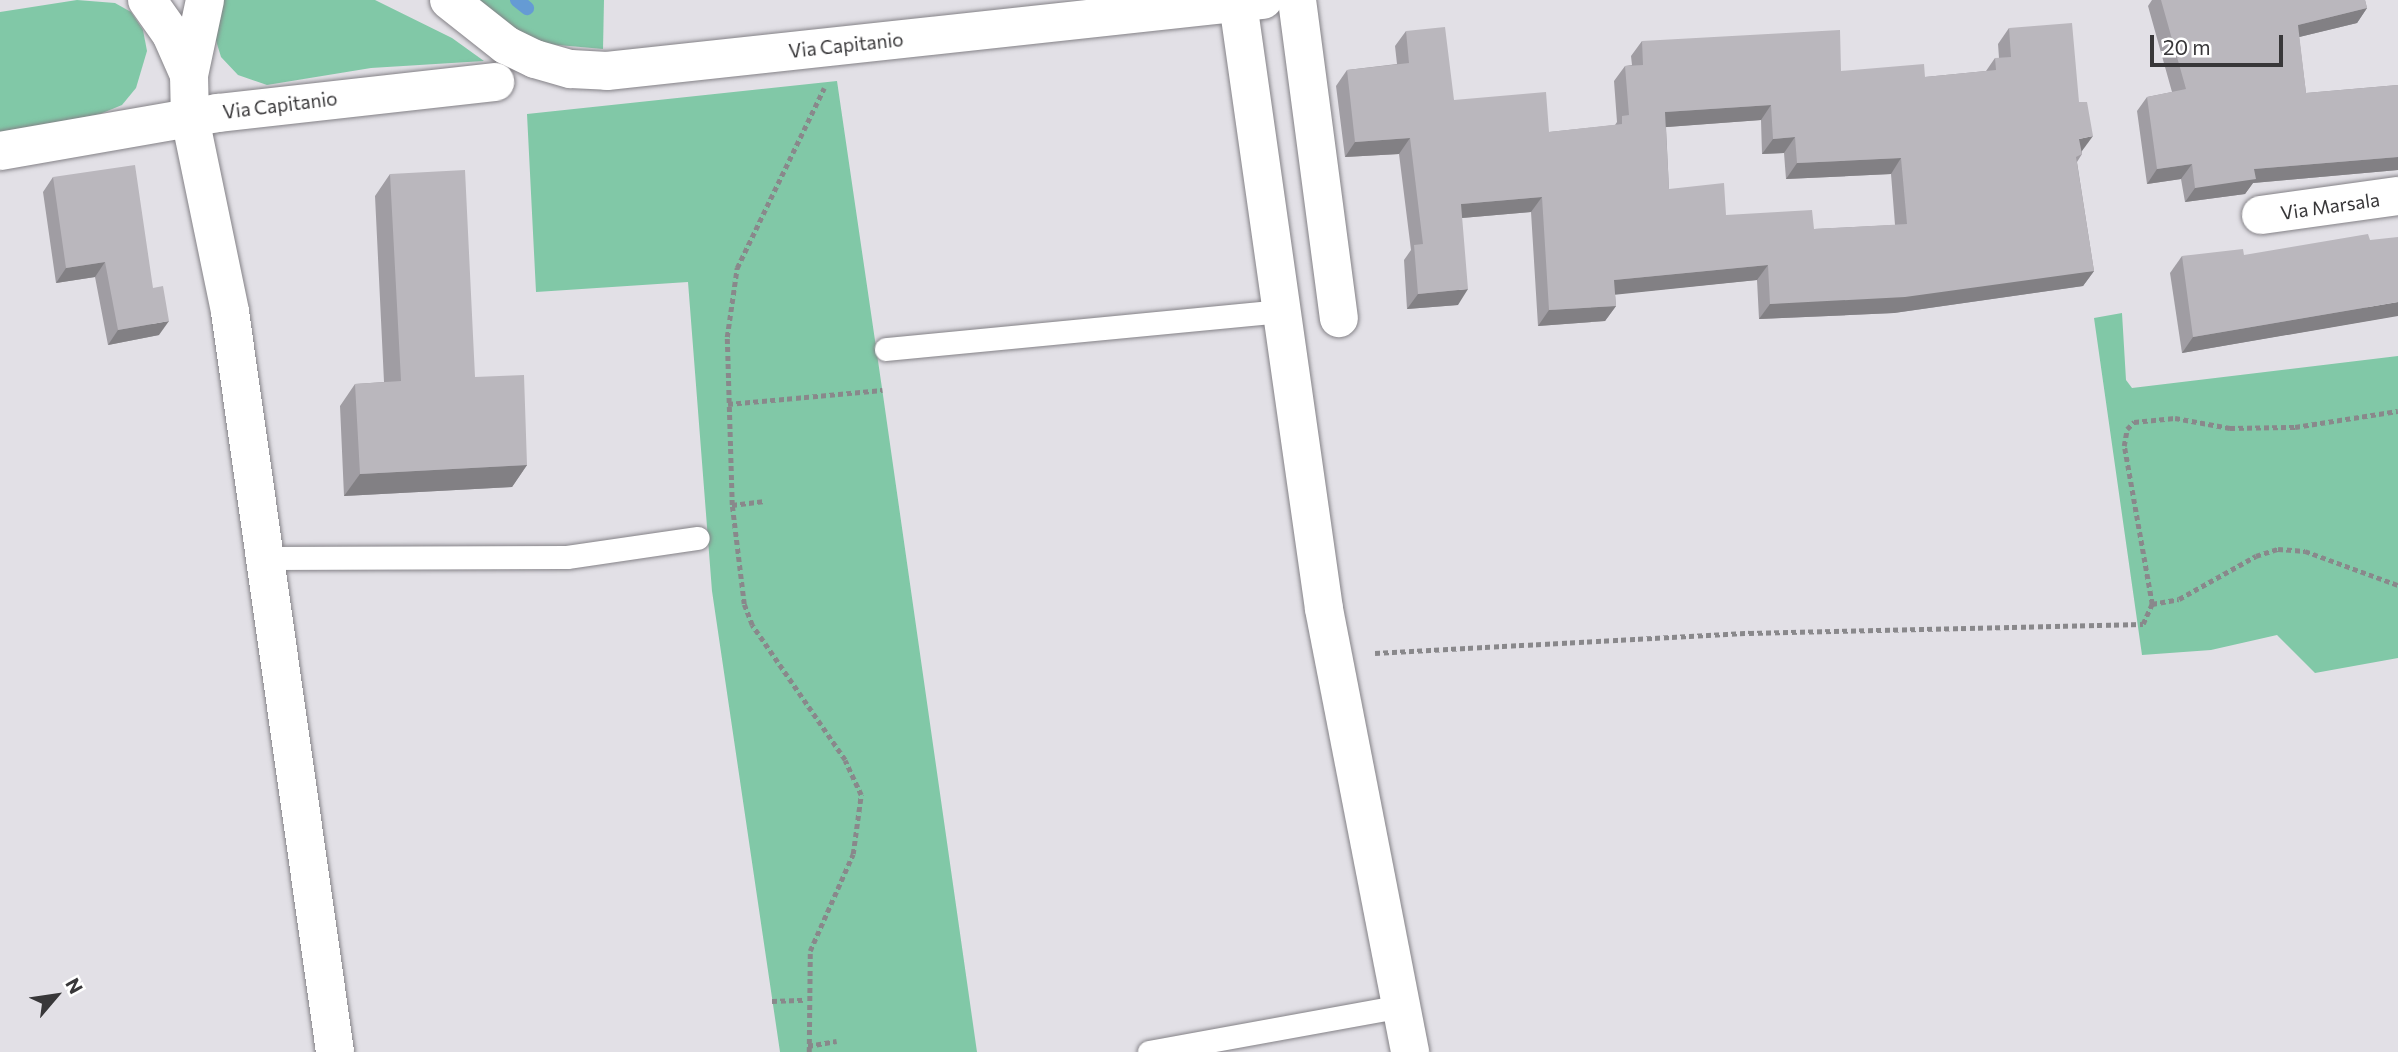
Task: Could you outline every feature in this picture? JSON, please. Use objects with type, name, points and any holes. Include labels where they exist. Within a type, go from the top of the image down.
[{"type":"street","points":[[147,0],[171,34],[189,75]]},
{"type":"street","points":[[205,0],[189,75],[190,118],[230,312],[335,1052]]},
{"type":"street","name":"Via Capitanio","points":[[449,0],[506,45],[571,69],[607,71],[1250,1]]},
{"type":"street","points":[[1297,0],[1339,318]]},
{"type":"street","points":[[1250,1],[1280,311],[1324,608],[1410,1052]]},
{"type":"street","name":"Via Capitanio","points":[[0,151],[190,118],[495,82]]},
{"type":"street","name":"Via Marsala","points":[[2261,215],[2398,196]]},
{"type":"lane","points":[[886,349],[1280,311]]},
{"type":"lane","points":[[266,558],[567,557],[698,538]]},
{"type":"lane","points":[[1149,1052],[1401,1006]]},
{"type":"path","points":[[820,48],[824,91],[737,268],[727,337],[727,404],[737,572],[752,625],[845,760],[861,795],[853,854],[810,951],[806,1000],[808,1049],[837,1041]]},
{"type":"path","points":[[727,404],[882,390]]},
{"type":"path","points":[[1360,654],[1749,633],[2143,624],[2152,604],[2124,446],[2127,429],[2134,422],[2156,418],[2230,428],[2295,427],[2398,411]]},
{"type":"path","points":[[732,506],[764,501]]},
{"type":"path","points":[[2152,604],[2179,599],[2256,556],[2278,550],[2305,551],[2398,585]]},
{"type":"path","points":[[772,1001],[806,1000]]},
{"type":"green space","points":[[77,0],[115,3],[131,12],[143,30],[147,51],[136,88],[122,105],[100,114],[0,134],[0,12]]},
{"type":"green space","points":[[219,0],[375,0],[452,38],[484,61],[371,68],[267,85],[238,75],[221,57],[214,34]]},
{"type":"green space","points":[[473,0],[604,0],[603,49],[547,44],[517,30]]},
{"type":"green space","points":[[837,81],[977,1052],[780,1052],[712,591],[688,282],[536,292],[527,114]]},
{"type":"green space","points":[[2122,313],[2126,380],[2132,388],[2398,356],[2398,658],[2315,673],[2277,635],[2211,650],[2142,655],[2094,318]]},
{"type":"building","points":[[2161,0],[2365,0],[2367,8],[2298,25],[2306,93],[2398,85],[2398,157],[2254,169],[2256,179],[2195,188],[2192,164],[2157,169],[2147,97],[2186,89]]},
{"type":"building","points":[[2072,23],[2079,102],[2087,102],[2093,136],[2079,139],[2082,154],[2076,157],[2094,271],[1905,297],[1770,304],[1768,265],[1614,280],[1616,306],[1549,310],[1542,197],[1461,204],[1468,289],[1418,294],[1414,245],[1423,244],[1410,138],[1355,142],[1347,70],[1409,63],[1406,31],[1445,27],[1454,100],[1546,92],[1549,132],[1622,124],[1622,116],[1629,115],[1625,66],[1643,65],[1642,41],[1840,30],[1841,71],[1924,64],[1925,77],[1996,70],[1995,58],[2011,57],[2009,28]],"holes":[[[1771,105],[1773,139],[1795,137],[1797,163],[1901,158],[1907,224],[1814,229],[1812,210],[1726,215],[1724,183],[1669,189],[1665,112]]]},
{"type":"building","points":[[135,165],[153,288],[163,286],[169,321],[118,330],[105,262],[66,268],[53,177]]},
{"type":"building","points":[[465,170],[475,377],[524,375],[527,465],[360,474],[355,384],[401,381],[390,174]]},
{"type":"building","points":[[2368,234],[2370,240],[2398,237],[2398,302],[2193,337],[2182,256],[2243,249],[2244,255]]},
{"type":"waterway","points":[[517,0],[527,8]]}]
